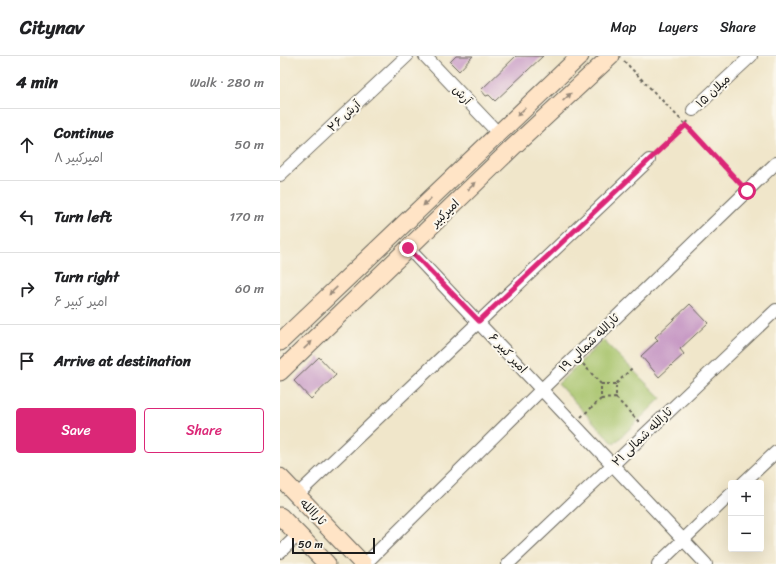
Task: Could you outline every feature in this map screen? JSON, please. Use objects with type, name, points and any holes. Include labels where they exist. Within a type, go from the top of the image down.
[{"type":"street","name":"آرش ۲۶","points":[[280,175],[407,56]]},
{"type":"street","name":"آرش","points":[[425,56],[498,133]]},
{"type":"street","name":"امیرکبیر","points":[[280,342],[580,56]]},
{"type":"street","name":"میلان ۱۵","points":[[692,110],[751,56]]},
{"type":"street","name":"امیرکبیر","points":[[280,372],[512,148],[617,58]]},
{"type":"street","points":[[297,495],[649,160]]},
{"type":"street","name":"ثارالله شمالی ۱۹","points":[[364,564],[542,389],[776,163]]},
{"type":"street","name":"امیر کبیر ۶","points":[[408,248],[479,321],[706,564]]},
{"type":"street","name":"ثارالله شمالی ۲۱","points":[[508,564],[776,310]]},
{"type":"street","points":[[746,480],[776,452]]},
{"type":"street","name":"ثاراالله","points":[[280,477],[364,564]]},
{"type":"street","points":[[658,564],[728,497]]},
{"type":"street","points":[[280,516],[327,564]]},
{"type":"street","points":[[280,552],[298,534]]},
{"type":"path","points":[[617,58],[686,125],[747,191]]},
{"type":"path","points":[[649,160],[686,125],[692,110]]},
{"type":"path","points":[[574,424],[601,398],[602,384],[576,356]]},
{"type":"path","points":[[602,384],[616,384],[632,368]]},
{"type":"path","points":[[616,384],[616,398],[648,432]]},
{"type":"path","points":[[601,398],[616,398]]},
{"type":"green space","points":[[603,340],[661,398],[614,444],[558,384]]},
{"type":"building","points":[[456,56],[473,56],[459,71],[450,62]]},
{"type":"building","points":[[516,56],[543,56],[495,101],[489,95],[486,96],[481,90]]},
{"type":"building","points":[[690,304],[708,323],[680,349],[684,354],[659,377],[641,356],[658,340],[655,337]]},
{"type":"building","points":[[319,357],[336,375],[311,399],[294,381]]},
{"type":"route","points":[[408,248],[479,321],[686,125],[747,191]]}]
